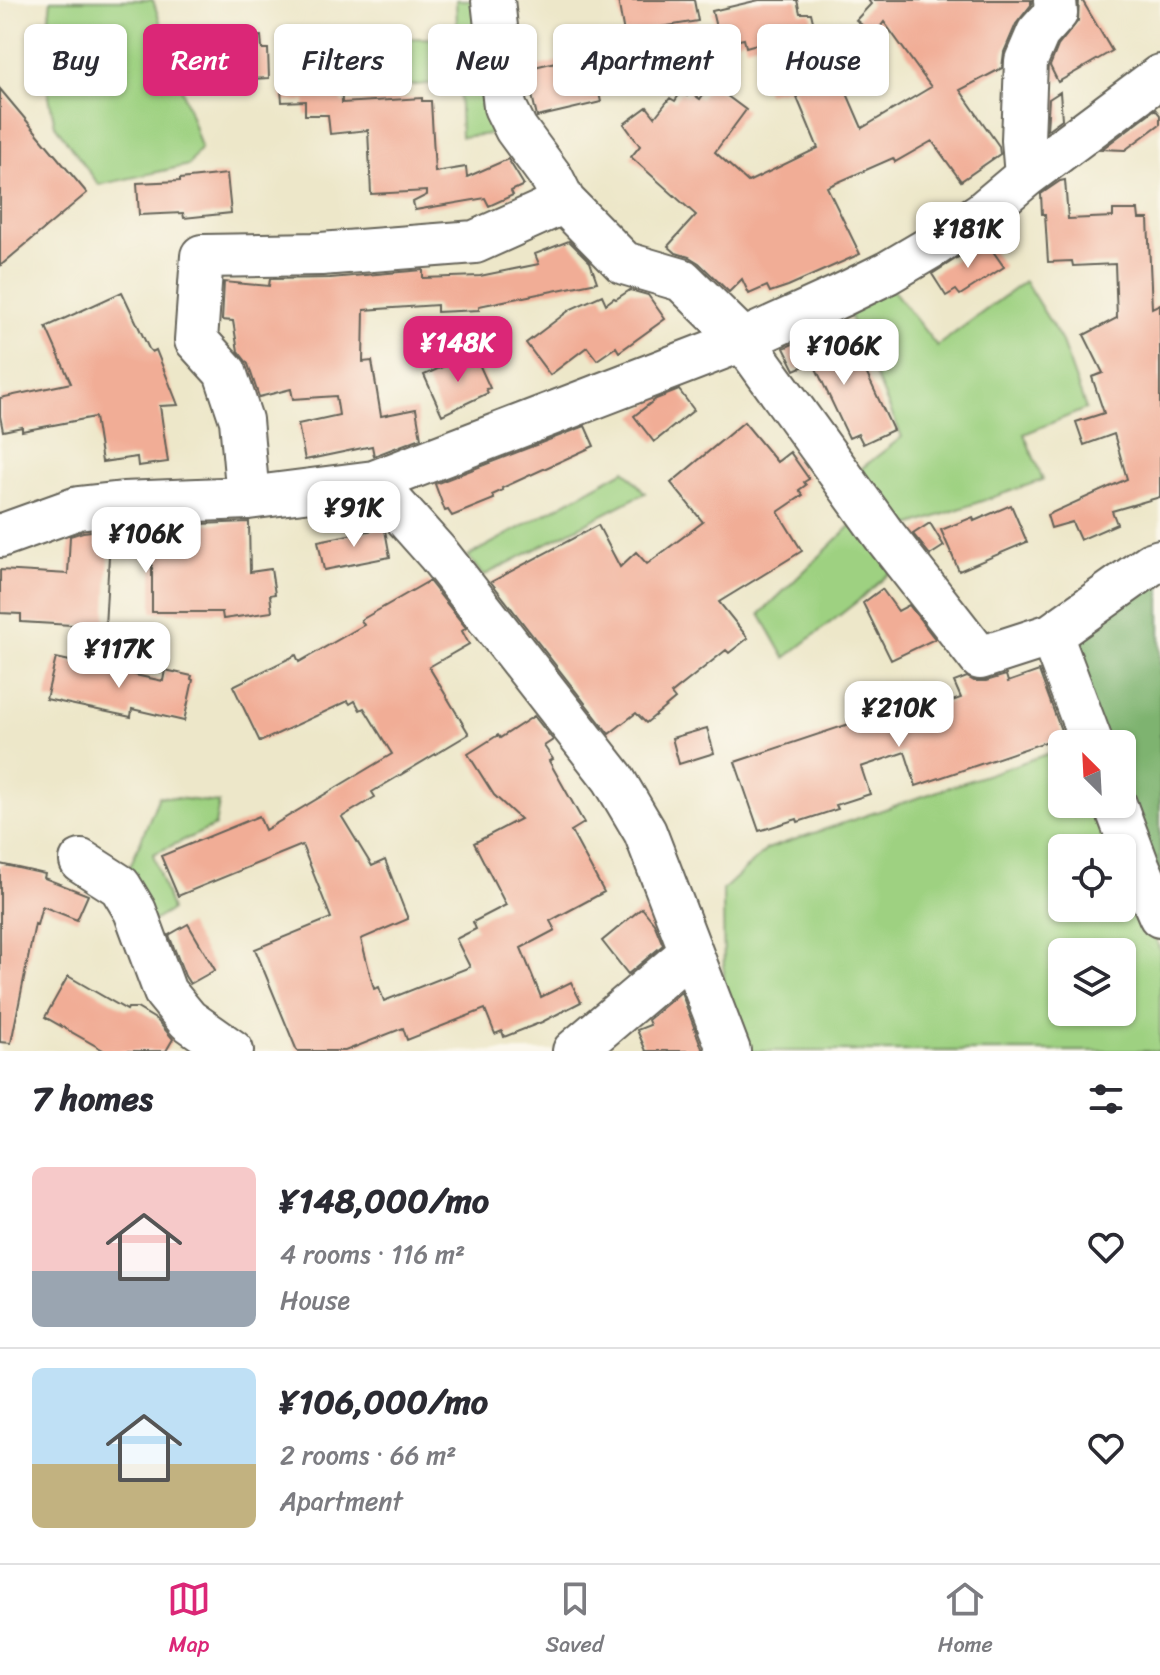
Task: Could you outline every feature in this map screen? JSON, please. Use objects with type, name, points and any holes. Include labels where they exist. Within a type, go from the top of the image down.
[{"type":"street","points":[[493,0],[505,107],[516,129],[552,178],[564,202],[624,263],[682,280],[743,340],[884,535],[980,658],[1051,635],[1151,564],[1160,561]]},
{"type":"street","points":[[1026,176],[1023,140],[1026,61],[1038,33],[1056,13],[1055,0]]},
{"type":"street","points":[[0,536],[78,508],[248,498],[374,482],[743,340],[898,267],[982,213],[1026,176],[1160,76]]},
{"type":"street","points":[[248,498],[241,420],[225,372],[196,340],[202,256],[321,254],[475,242],[564,202]]},
{"type":"street","points":[[374,482],[439,555],[613,778],[645,832],[729,1051]]},
{"type":"street","points":[[1051,635],[1087,730]]},
{"type":"street","points":[[1120,818],[1160,916]]},
{"type":"street","points":[[81,861],[120,886],[135,911],[165,992],[188,1020],[232,1051]]},
{"type":"street","points":[[574,1051],[691,952]]},
{"type":"green space","points":[[51,0],[153,0],[161,24],[143,24],[143,96],[184,96],[201,147],[189,165],[99,185],[55,125],[49,96],[127,96],[127,24],[48,24]]},
{"type":"green space","points":[[456,0],[485,0],[488,24],[457,24]]},
{"type":"green space","points":[[412,38],[428,38],[428,84],[412,86]]},
{"type":"green space","points":[[460,96],[497,96],[501,133],[461,137]]},
{"type":"green space","points":[[1025,281],[1061,340],[1086,409],[1024,434],[1043,480],[895,531],[853,475],[902,437],[845,305],[888,284],[937,346]]},
{"type":"green space","points":[[625,470],[645,493],[483,576],[468,556]]},
{"type":"green space","points":[[857,520],[897,567],[785,658],[760,614]]},
{"type":"green space","points":[[1160,576],[1160,882],[1134,818],[1136,730],[1099,730],[1066,646]]},
{"type":"green space","points":[[1048,754],[1048,818],[1105,818],[1111,834],[1048,834],[1048,922],[1136,922],[1136,893],[1160,950],[1160,1051],[747,1051],[724,987],[723,890],[767,849]]},
{"type":"green space","points":[[159,796],[219,803],[215,826],[153,854],[171,910],[153,921],[125,879]]},
{"type":"building","points":[[618,0],[694,0],[698,21],[680,24],[622,24]]},
{"type":"building","points":[[759,0],[797,0],[800,13],[811,13],[814,24],[757,24],[757,44],[746,47],[744,39],[741,40],[741,24],[715,24],[712,11]]},
{"type":"building","points":[[868,0],[1031,0],[1004,52],[1002,68],[960,90],[999,146],[1000,154],[961,181],[932,141],[895,162],[893,158],[827,187],[860,254],[770,292],[767,286],[749,294],[742,279],[729,292],[699,263],[668,246],[696,215],[631,157],[640,146],[624,124],[647,107],[655,117],[670,98],[675,101],[678,96],[700,99],[702,96],[727,96],[746,110],[715,152],[748,182],[818,148],[796,96],[848,96],[862,128],[931,87],[889,29],[889,24],[861,24],[856,20],[871,4]]},
{"type":"building","points":[[1079,0],[1082,0],[1112,51],[1058,82],[1050,66],[1058,46],[1078,21]]},
{"type":"building","points":[[258,36],[261,36],[262,49],[268,49],[269,78],[258,79]]},
{"type":"building","points":[[553,63],[553,96],[600,96],[601,102],[537,117],[532,96],[537,96],[537,66]]},
{"type":"building","points":[[0,89],[87,193],[0,266]]},
{"type":"building","points":[[1060,92],[1062,119],[1047,130],[1049,99]]},
{"type":"building","points":[[282,96],[342,96],[342,103],[422,98],[422,101],[431,101],[435,172],[466,167],[467,177],[508,159],[524,185],[511,191],[513,195],[489,206],[485,198],[415,210],[413,202],[427,195],[427,191],[371,194],[368,130],[330,134],[328,115],[305,115],[305,101],[282,102]]},
{"type":"building","points":[[1155,109],[1160,115],[1160,124],[1125,150],[1102,149]]},
{"type":"building","points":[[227,174],[231,213],[184,218],[183,213],[139,215],[137,183]]},
{"type":"building","points":[[1065,180],[1068,219],[1113,217],[1113,210],[1138,210],[1139,219],[1148,219],[1152,308],[1160,304],[1160,497],[1112,511],[1117,524],[1080,540],[1072,522],[1051,528],[1047,515],[1127,479],[1114,434],[1084,445],[1076,422],[1104,413],[1092,377],[1103,373],[1084,335],[1117,318],[1115,264],[1073,266],[1072,261],[1048,262],[1041,194]]},
{"type":"building","points":[[985,240],[1004,267],[960,295],[956,290],[946,296],[932,274]]},
{"type":"building","points":[[569,241],[590,262],[597,282],[479,306],[479,310],[437,312],[437,305],[364,310],[363,362],[372,361],[381,416],[416,409],[421,438],[374,456],[372,446],[305,460],[298,424],[339,415],[336,396],[293,399],[291,389],[259,397],[248,364],[238,351],[233,321],[222,320],[224,282],[269,286],[270,279],[330,278],[423,270],[423,278],[480,276],[539,264],[535,254]]},
{"type":"building","points":[[630,290],[648,295],[665,319],[619,352],[616,347],[597,360],[587,347],[550,375],[526,343],[571,309],[602,295],[606,304]]},
{"type":"building","points":[[122,292],[149,349],[152,352],[156,350],[178,405],[160,406],[168,462],[138,466],[137,457],[102,462],[95,417],[22,431],[22,427],[3,431],[0,398],[71,383],[46,327]]},
{"type":"building","points":[[823,330],[840,366],[859,357],[893,430],[863,444],[858,434],[849,438],[813,362],[795,370],[784,348]]},
{"type":"building","points":[[474,353],[490,388],[486,389],[488,393],[442,415],[424,375]]},
{"type":"building","points":[[679,390],[694,410],[654,442],[634,416],[656,399]]},
{"type":"building","points":[[744,422],[777,462],[790,452],[809,479],[799,490],[803,495],[778,512],[802,551],[719,602],[748,638],[729,653],[726,650],[671,694],[675,699],[646,723],[636,713],[609,734],[491,582],[598,525],[620,567],[636,552],[647,564],[703,522],[671,483]]},
{"type":"building","points":[[585,426],[594,446],[502,488],[492,495],[494,499],[452,516],[448,510],[445,511],[435,484]]},
{"type":"building","points":[[1011,505],[1027,542],[959,571],[941,530],[973,517],[974,521]]},
{"type":"building","points":[[249,522],[250,572],[271,569],[275,594],[270,595],[272,612],[223,619],[222,612],[152,612],[152,555],[109,556],[105,627],[21,622],[21,614],[0,613],[0,570],[68,574],[70,536],[125,527]]},
{"type":"building","points":[[930,523],[944,546],[930,555],[913,534]]},
{"type":"building","points":[[383,528],[390,557],[324,570],[318,541]]},
{"type":"building","points":[[429,581],[466,628],[462,631],[469,644],[429,667],[469,734],[372,792],[375,797],[342,817],[372,866],[385,860],[408,919],[361,939],[374,989],[379,987],[384,1001],[470,967],[456,939],[476,929],[473,922],[506,905],[474,843],[520,819],[494,795],[468,754],[534,716],[553,740],[544,746],[553,759],[549,761],[584,823],[571,831],[604,892],[550,921],[555,930],[521,948],[541,997],[571,982],[581,1002],[504,1037],[502,1031],[495,1034],[485,1009],[407,1040],[403,1028],[345,1051],[297,1051],[255,949],[331,918],[302,845],[178,896],[161,856],[259,816],[265,830],[392,754],[364,708],[360,710],[355,701],[350,704],[348,701],[260,742],[233,686],[296,655],[299,662],[364,625],[361,620]]},
{"type":"building","points":[[882,589],[898,611],[909,605],[935,639],[891,660],[863,603]]},
{"type":"building","points":[[56,658],[163,681],[165,670],[192,676],[184,721],[132,709],[131,717],[46,699]]},
{"type":"building","points":[[1039,671],[1061,730],[1048,730],[1048,741],[916,786],[905,752],[861,767],[870,794],[836,805],[838,809],[759,831],[735,762],[867,718],[870,729],[961,698],[954,682],[967,677],[974,681],[986,681],[1006,675],[1008,682]]},
{"type":"building","points":[[707,728],[714,753],[679,764],[672,738]]},
{"type":"building","points":[[0,864],[45,874],[44,878],[88,895],[77,920],[42,906],[35,924],[11,1043],[0,1042]]},
{"type":"building","points":[[642,908],[654,923],[663,945],[628,974],[602,941]]},
{"type":"building","points":[[188,924],[215,970],[190,984],[169,935]]},
{"type":"building","points":[[68,976],[127,1010],[137,1008],[157,1020],[173,1039],[166,1051],[105,1051],[45,1017]]},
{"type":"building","points":[[681,992],[703,1051],[646,1051],[637,1030],[650,1025],[648,1020]]}]
